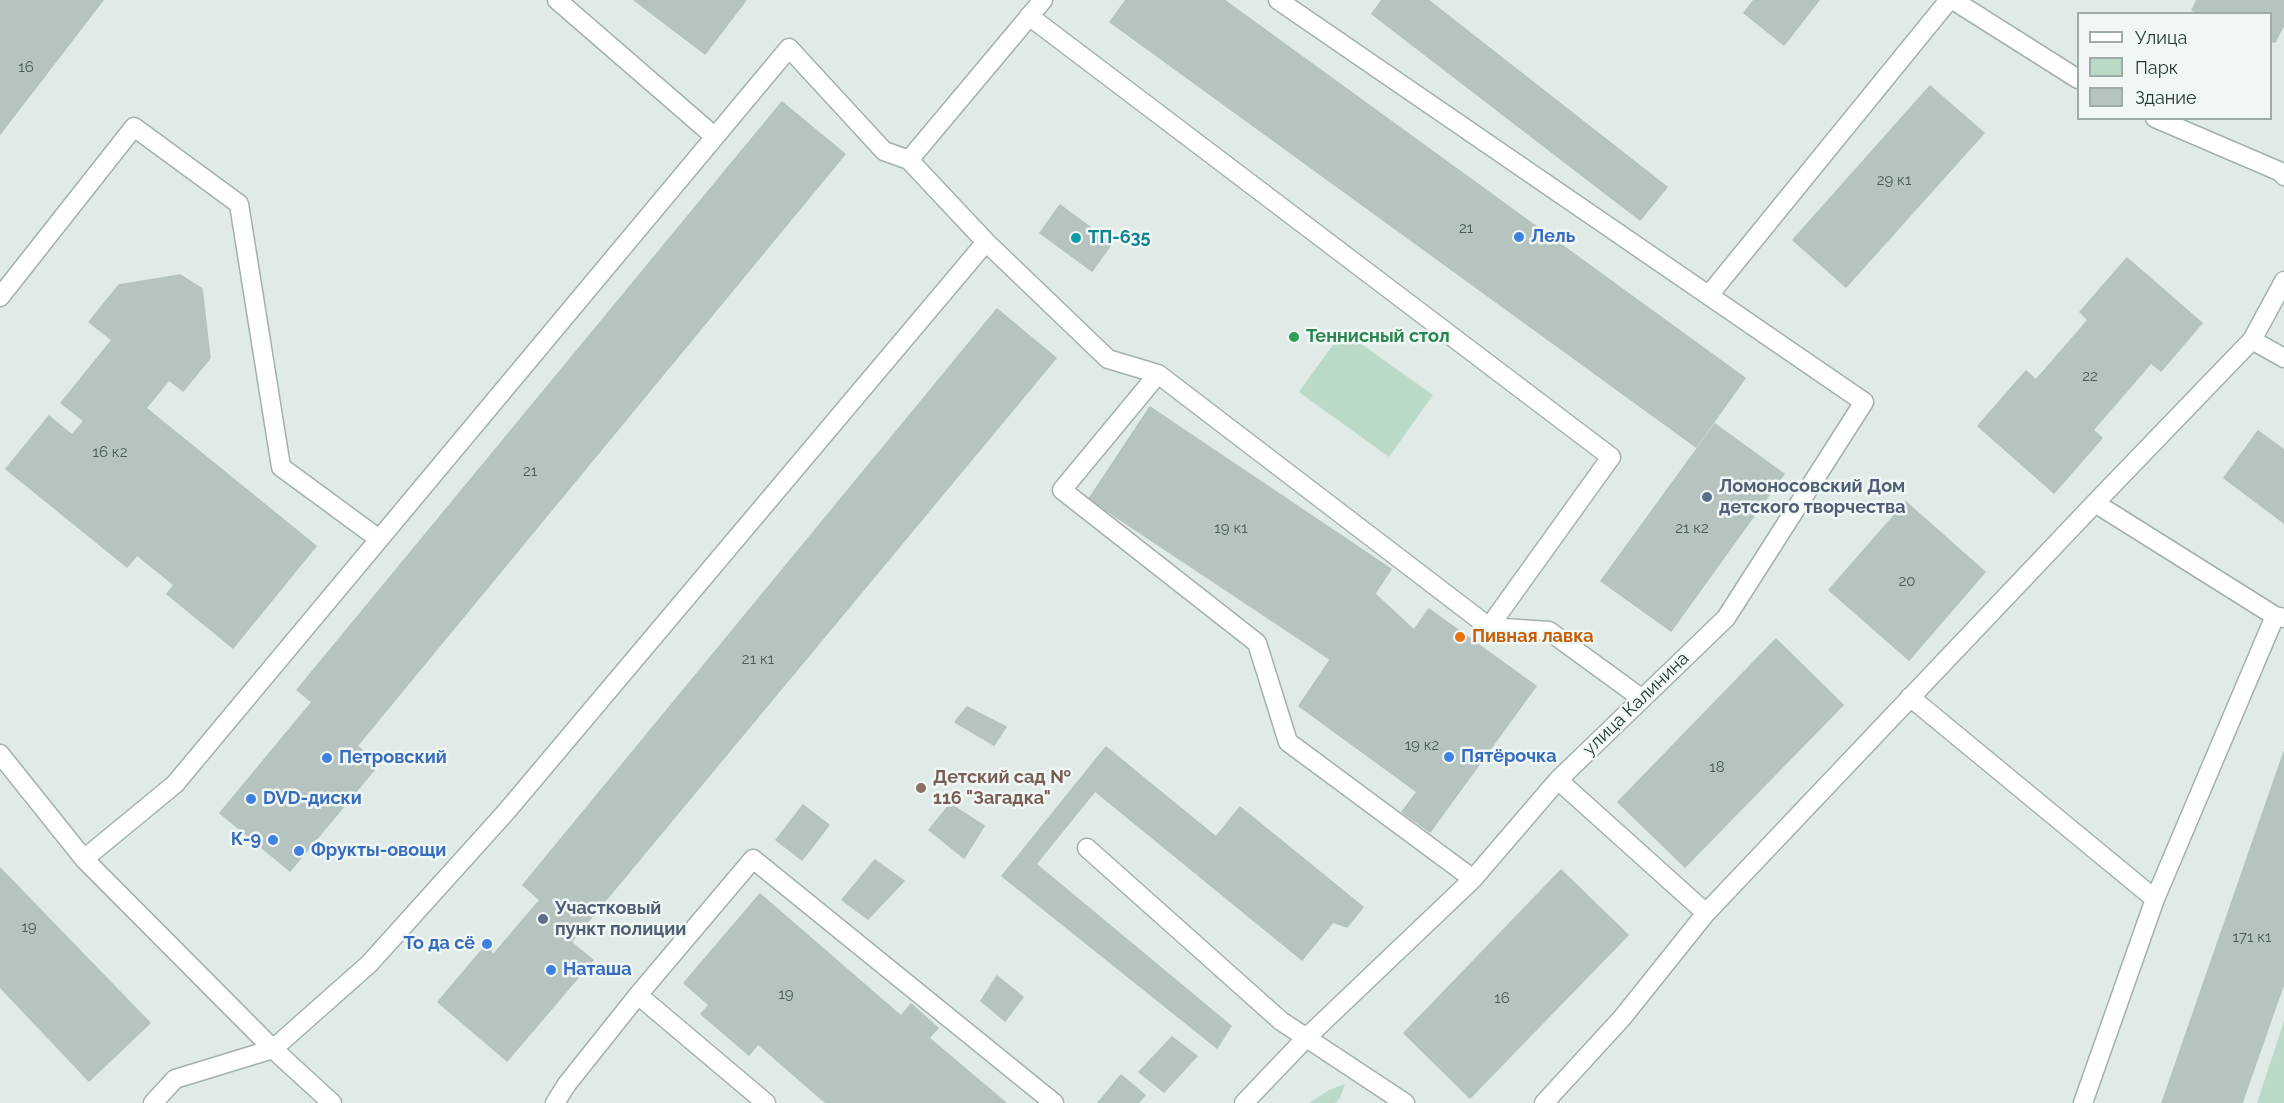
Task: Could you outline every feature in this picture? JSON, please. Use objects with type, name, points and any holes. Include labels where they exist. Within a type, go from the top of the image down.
[{"type":"street","points":[[557,0],[714,136]]},
{"type":"street","points":[[909,160],[1043,0]]},
{"type":"street","points":[[1278,0],[1709,295],[1951,0],[2077,78]]},
{"type":"street","points":[[1029,16],[1611,458],[1489,627]]},
{"type":"street","points":[[84,859],[175,784],[789,48],[884,152],[909,160],[986,242],[1108,359],[1158,374],[1489,627],[1549,631],[1641,698]]},
{"type":"street","points":[[2160,120],[2281,172],[2284,176]]},
{"type":"street","points":[[0,297],[134,127],[239,204],[281,468],[379,539]]},
{"type":"street","points":[[153,1103],[175,1079],[273,1049],[369,964],[506,812],[986,242]]},
{"type":"street","points":[[1544,1103],[1622,1018],[1706,913],[2252,340],[2284,281]]},
{"type":"street","name":"улица Калинина","points":[[1244,1103],[1306,1038],[1473,879],[1558,780],[1726,618],[1864,402],[1709,295]]},
{"type":"street","points":[[2252,340],[2284,358]]},
{"type":"street","points":[[1158,374],[1062,490],[1257,643],[1288,742],[1473,879]]},
{"type":"street","points":[[2083,1103],[2155,899],[2280,617],[2095,503]]},
{"type":"street","points":[[1910,697],[2155,899]]},
{"type":"street","points":[[4,765],[84,859],[273,1049],[332,1103]]},
{"type":"street","points":[[1558,780],[1706,913]]},
{"type":"street","points":[[1087,848],[1281,1021],[1405,1103]]},
{"type":"street","points":[[555,1103],[567,1084],[638,995],[753,859],[1054,1103]]},
{"type":"street","points":[[638,995],[766,1103]]},
{"type":"green space","points":[[1343,331],[1433,395],[1389,457],[1299,392]]},
{"type":"green space","points":[[2284,1021],[2284,1103],[2257,1103]]},
{"type":"green space","points":[[1345,1084],[1340,1098],[1335,1103],[1309,1103],[1329,1090]]},
{"type":"building","points":[[0,0],[103,0],[0,134]]},
{"type":"building","points":[[634,0],[746,0],[705,54]]},
{"type":"building","points":[[1126,0],[1224,0],[1745,378],[1696,447],[1110,22]]},
{"type":"building","points":[[1382,0],[1428,0],[1667,187],[1640,220],[1372,14]]},
{"type":"building","points":[[1754,0],[1819,0],[1784,45],[1744,13]]},
{"type":"building","points":[[2197,0],[2284,0],[2284,25],[2275,42],[2272,41],[2272,12],[2195,12],[2192,10]]},
{"type":"building","points":[[1930,86],[1984,133],[1846,287],[1793,240]]},
{"type":"building","points":[[782,102],[845,154],[357,746],[379,764],[290,871],[220,813],[312,702],[297,690]]},
{"type":"building","name":"ТП-635","points":[[1060,205],[1112,243],[1092,271],[1040,233]]},
{"type":"building","points":[[2127,258],[2202,323],[2161,371],[2151,363],[2093,430],[2102,438],[2054,493],[1978,426],[2026,371],[2036,380],[2088,320],[2080,312]]},
{"type":"building","points":[[180,275],[202,289],[210,358],[183,391],[169,380],[146,408],[316,546],[233,648],[167,594],[174,585],[137,555],[127,567],[6,469],[49,416],[72,435],[84,421],[61,403],[112,340],[89,322],[119,285]]},
{"type":"building","points":[[997,309],[1056,358],[571,942],[593,960],[507,1061],[438,1002],[487,944],[493,955],[540,900],[523,885]]},
{"type":"building","points":[[1150,407],[1391,569],[1331,660],[1089,499]]},
{"type":"building","points":[[1715,424],[1784,474],[1671,631],[1601,581]]},
{"type":"building","points":[[2258,431],[2284,450],[2284,523],[2224,478]]},
{"type":"building","points":[[1906,502],[1985,572],[1909,660],[1829,590]]},
{"type":"building","points":[[1375,594],[1414,630],[1429,609],[1536,686],[1430,832],[1402,812],[1417,792],[1299,706]]},
{"type":"building","points":[[1776,639],[1843,705],[1685,867],[1618,802]]},
{"type":"building","points":[[967,707],[1006,727],[994,745],[955,722]]},
{"type":"building","points":[[1106,747],[1216,837],[1240,807],[1363,907],[1347,927],[1333,922],[1302,960],[1095,791],[1036,864],[1231,1026],[1217,1048],[1002,876]]},
{"type":"building","points":[[2284,752],[2284,983],[2242,1103],[2162,1103]]},
{"type":"building","points":[[950,804],[984,826],[964,858],[929,830]]},
{"type":"building","points":[[803,805],[829,825],[802,860],[776,840]]},
{"type":"building","points":[[875,860],[904,881],[868,919],[842,900]]},
{"type":"building","points":[[0,868],[150,1023],[89,1081],[0,987]]},
{"type":"building","points":[[1561,870],[1628,935],[1470,1098],[1404,1033]]},
{"type":"building","points":[[760,894],[901,1016],[911,1004],[938,1028],[929,1038],[1006,1103],[826,1103],[758,1044],[749,1055],[701,1014],[709,1005],[684,983]]},
{"type":"building","points":[[997,976],[1023,997],[1005,1021],[981,1001]]},
{"type":"building","points":[[1172,1037],[1197,1056],[1164,1092],[1139,1072]]},
{"type":"building","points":[[1121,1075],[1145,1095],[1138,1103],[1098,1103]]},
{"type":"place","name":"Лель","points":[[1519,237]]},
{"type":"place","name":"ТП-635","points":[[1076,238]]},
{"type":"place","name":"Теннисный стол","points":[[1294,337]]},
{"type":"place","name":"Ломоносовский Дом детского творчества","points":[[1707,497]]},
{"type":"place","name":"Пивная лавка","points":[[1460,637]]},
{"type":"place","name":"Пятёрочка","points":[[1449,757]]},
{"type":"place","name":"Петровский","points":[[327,758]]},
{"type":"place","name":"Детский сад № 116 \"Загадка\"","points":[[921,788]]},
{"type":"place","name":"DVD-диски","points":[[251,799]]},
{"type":"place","name":"К-9","points":[[273,840]]},
{"type":"place","name":"Фрукты-овощи","points":[[299,851]]},
{"type":"place","name":"Участковый пункт полиции","points":[[543,919]]},
{"type":"place","name":"То да сё","points":[[487,944]]},
{"type":"place","name":"Наташа","points":[[551,970]]}]
